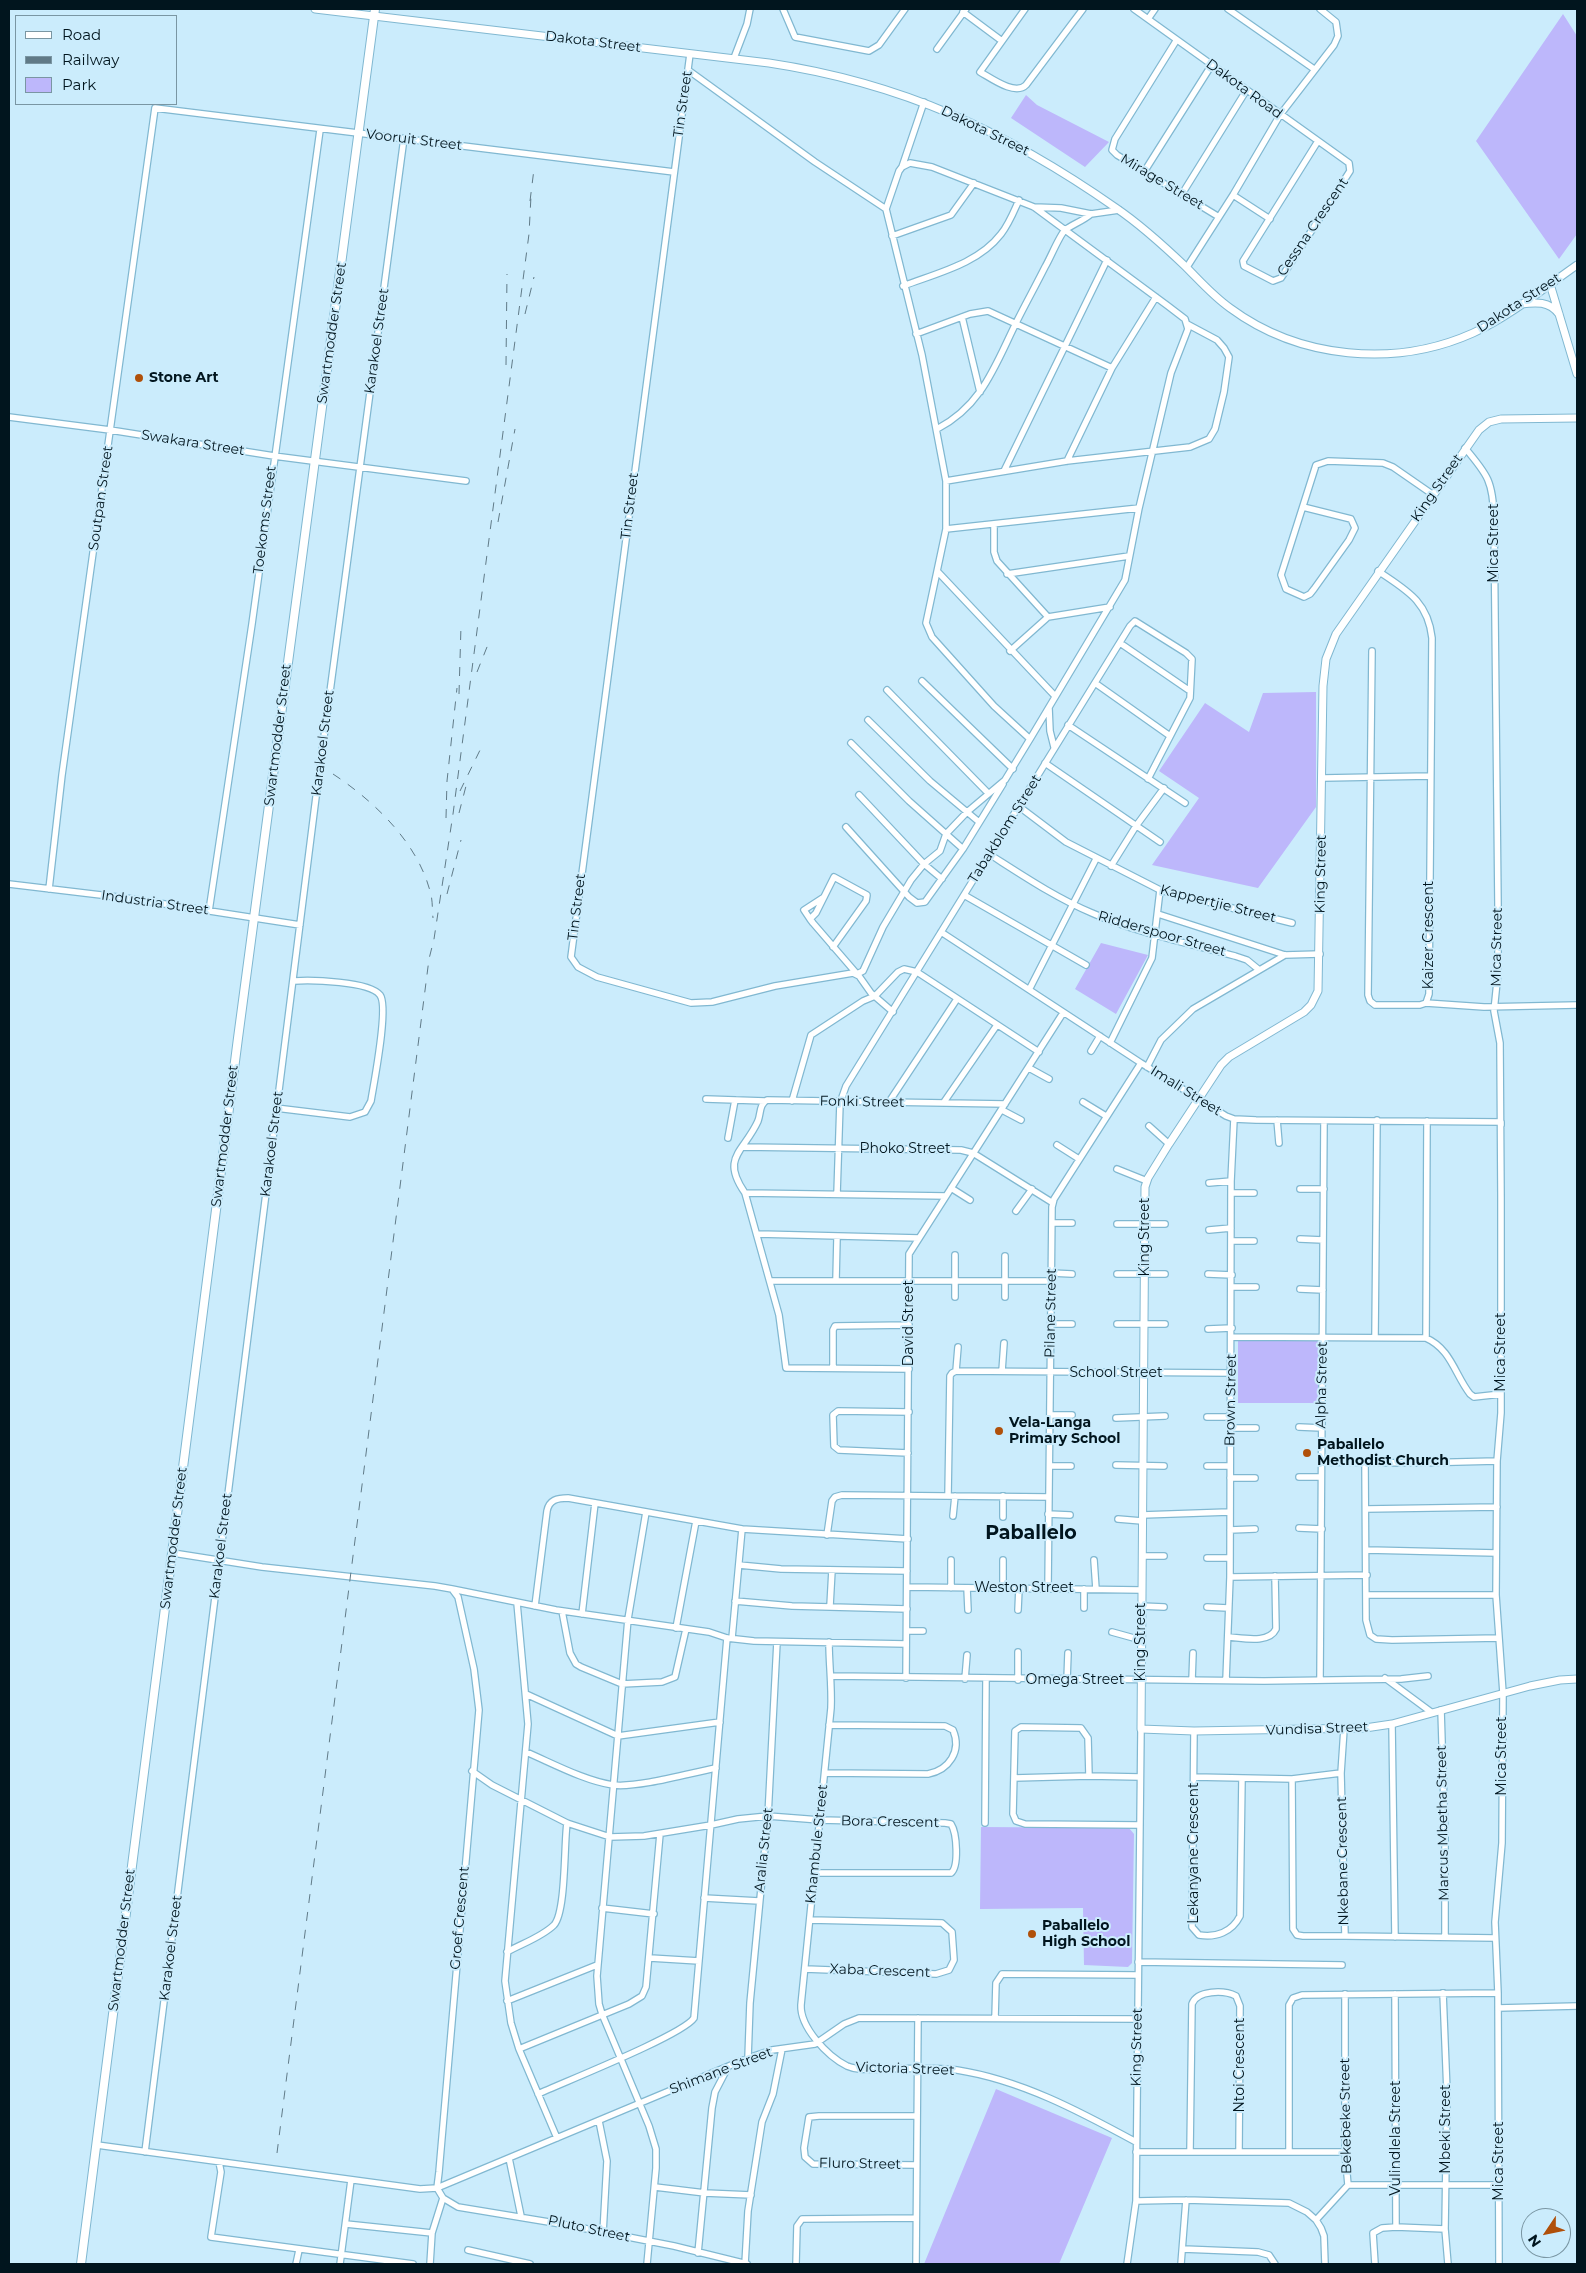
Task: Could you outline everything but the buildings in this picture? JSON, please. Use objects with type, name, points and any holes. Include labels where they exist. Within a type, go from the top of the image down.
[{"type":"main road","name":"Swartmodder Street","points":[[81,2264],[185,1447],[375,13]]},
{"type":"street","name":"Dakota Street","points":[[315,9],[375,13],[787,65],[833,74],[924,102],[964,118],[1014,143],[1079,182],[1119,210],[1186,267],[1214,296],[1250,320],[1288,340],[1347,353],[1396,353],[1444,344],[1490,324],[1577,266]]},
{"type":"street","points":[[734,58],[747,24],[750,9]]},
{"type":"street","points":[[783,9],[795,37],[869,51],[879,45],[905,9]]},
{"type":"street","points":[[1025,9],[980,72],[1015,90],[1023,89],[1083,9]]},
{"type":"street","points":[[1148,19],[1156,9]]},
{"type":"street","points":[[1228,9],[1314,69]]},
{"type":"street","points":[[1186,267],[1233,195],[1280,115],[1314,69],[1334,46],[1338,36],[1336,22],[1320,9]]},
{"type":"street","points":[[936,49],[964,10],[1002,41]]},
{"type":"street","name":"Dakota Road","points":[[1138,10],[1176,41],[1346,160],[1350,171]]},
{"type":"street","name":"Mirage Street","points":[[1176,41],[1112,146],[1114,153],[1219,217]]},
{"type":"street","name":"Tin Street","points":[[690,54],[571,957],[578,967],[597,976],[691,1003],[712,1002],[775,986],[850,973],[857,974]]},
{"type":"street","points":[[1144,172],[1212,66]]},
{"type":"street","points":[[688,70],[815,162],[886,209]]},
{"type":"street","points":[[1182,194],[1246,91]]},
{"type":"street","points":[[924,102],[886,209],[916,334],[946,481],[946,530],[940,552],[938,572],[926,618],[928,632],[994,706],[1030,740]]},
{"type":"street","name":"Vooruit Street","points":[[155,108],[320,130],[404,138],[674,172]]},
{"type":"street","name":"Soutpan Street","points":[[49,889],[62,775],[155,108]]},
{"type":"street","name":"Toekoms Street","points":[[209,911],[249,643],[320,130]]},
{"type":"street","name":"Karakoel Street","points":[[145,2152],[276,1108],[404,138]]},
{"type":"street","name":"Cessna Crescent","points":[[1318,141],[1243,263],[1267,279],[1277,281],[1350,171]]},
{"type":"street","points":[[846,827],[904,891],[917,903],[925,902],[963,848],[1013,769],[1054,696],[1125,580],[1139,508],[1171,373],[1186,336],[1186,320],[1034,207],[1020,200],[919,164],[910,163],[902,167]]},
{"type":"street","points":[[892,236],[951,216],[974,183]]},
{"type":"street","points":[[1233,195],[1270,219]]},
{"type":"street","points":[[903,286],[967,262],[979,254],[1001,234],[1020,200]]},
{"type":"street","points":[[1034,207],[1061,208],[1091,214],[1119,210]]},
{"type":"street","points":[[936,429],[953,421],[964,412],[980,392],[1000,359],[1016,322],[1065,231],[1091,214]]},
{"type":"street","points":[[1004,471],[1107,260]]},
{"type":"street","points":[[1550,284],[1577,374]]},
{"type":"street","points":[[1066,461],[1112,368],[1156,297]]},
{"type":"street","points":[[1520,304],[1534,302],[1548,304],[1558,313],[1562,321]]},
{"type":"street","points":[[916,334],[984,311],[1016,322],[1112,368]]},
{"type":"street","points":[[962,317],[980,392]]},
{"type":"street","points":[[946,481],[1066,461],[1190,447],[1201,444],[1209,439],[1215,428],[1224,392],[1229,357],[1217,340],[1187,324]]},
{"type":"street","name":"Swakara Street","points":[[9,417],[110,430],[274,456],[315,459],[466,481]]},
{"type":"street","name":"King Street","points":[[1127,2264],[1136,2201],[1143,1373],[1147,1181],[1169,1144],[1225,1060],[1300,1015],[1311,1005],[1318,991],[1323,778],[1323,686],[1326,659],[1339,627],[1464,448],[1479,430],[1496,420],[1577,418]]},
{"type":"street","name":"Mica Street","points":[[1464,448],[1488,479],[1493,491],[1494,500],[1498,904],[1498,972],[1494,1006],[1500,1043],[1501,1122],[1501,1434],[1497,1461],[1496,1595],[1503,1693],[1502,1843],[1496,1892],[1495,1938],[1498,1993],[1499,2264]]},
{"type":"street","points":[[1303,507],[1351,520],[1355,528],[1349,540],[1314,589],[1304,597],[1286,589],[1281,575],[1314,468],[1318,463],[1328,461],[1383,463],[1394,467],[1432,494]]},
{"type":"street","points":[[946,530],[1139,508]]},
{"type":"street","points":[[994,524],[995,557],[1007,574],[1048,618]]},
{"type":"street","points":[[1007,574],[1129,556]]},
{"type":"street","name":"Kaizer Crescent","points":[[1372,651],[1369,998],[1371,1003],[1377,1005],[1420,1005],[1426,1003],[1429,994],[1430,627],[1424,609],[1414,597],[1378,571]]},
{"type":"street","points":[[938,572],[1054,696]]},
{"type":"street","points":[[1010,651],[1048,618],[1110,607]]},
{"type":"street","name":"Tabakblom Street","points":[[840,1103],[846,1086],[893,1012],[1017,806],[1130,626],[1135,622],[1189,655],[1191,666],[1190,691]]},
{"type":"street","points":[[1120,643],[1190,691],[1188,703],[1148,778]]},
{"type":"street","points":[[922,681],[1013,769]]},
{"type":"street","points":[[1095,683],[1170,736]]},
{"type":"street","points":[[887,690],[988,793]]},
{"type":"street","points":[[1049,706],[1050,731],[1054,747]]},
{"type":"street","points":[[868,720],[930,781],[979,822]]},
{"type":"street","points":[[1068,725],[1185,803]]},
{"type":"street","points":[[851,743],[908,801],[963,848]]},
{"type":"street","points":[[1045,763],[1160,842]]},
{"type":"street","points":[[1323,778],[1430,776]]},
{"type":"street","points":[[857,974],[863,970],[883,927],[904,891],[924,864],[940,851],[946,834],[967,812],[1005,780]]},
{"type":"street","points":[[1111,866],[1136,826],[1164,788]]},
{"type":"street","points":[[859,795],[924,864],[942,879]]},
{"type":"street","name":"Kappertjie Street","points":[[1017,806],[1066,842],[1160,890],[1292,923]]},
{"type":"street","name":"Ridderspoor Street","points":[[989,854],[1074,904],[1102,917],[1235,956],[1247,960],[1258,969]]},
{"type":"street","points":[[1030,988],[1096,859]]},
{"type":"street","points":[[810,919],[826,896],[834,877],[867,895],[866,901],[833,947]]},
{"type":"street","name":"Industria Street","points":[[9,884],[300,925]]},
{"type":"street","points":[[1110,1043],[1149,964],[1156,934],[1160,890]]},
{"type":"street","points":[[964,895],[1086,965]]},
{"type":"street","points":[[826,896],[804,910],[857,974],[865,987],[893,1012]]},
{"type":"street","points":[[1158,914],[1285,955],[1320,954]]},
{"type":"street","name":"Imali Street","points":[[941,932],[1030,988],[1063,1013],[1147,1067],[1234,1119],[1501,1122]]},
{"type":"street","points":[[1147,1067],[1161,1040],[1172,1027],[1193,1009],[1258,969],[1285,955]]},
{"type":"street","points":[[792,1101],[811,1035],[863,1001],[875,996],[901,970],[907,969],[917,972],[1039,1052]]},
{"type":"street","points":[[276,1108],[350,1117],[365,1112],[371,1101],[383,1017],[382,1000],[374,990],[352,985],[294,980]]},
{"type":"street","points":[[889,1102],[957,999]]},
{"type":"street","points":[[1426,1003],[1484,1007],[1577,1005]]},
{"type":"street","name":"David Street","points":[[906,1678],[908,1609],[909,1254],[1063,1013]]},
{"type":"street","points":[[944,1102],[997,1026]]},
{"type":"street","points":[[1091,1052],[1100,1036]]},
{"type":"street","name":"Pilane Street","points":[[1048,1588],[1053,1202],[1141,1063]]},
{"type":"street","points":[[1029,1068],[1048,1079]]},
{"type":"street","name":"Fonki Street","points":[[706,1099],[840,1103],[944,1102],[1004,1107]]},
{"type":"street","points":[[728,1138],[735,1100]]},
{"type":"street","points":[[765,1102],[757,1122],[735,1158],[734,1168],[737,1181],[745,1193],[758,1234],[779,1315],[786,1368],[909,1369]]},
{"type":"street","points":[[1083,1102],[1106,1116]]},
{"type":"street","points":[[837,1194],[840,1103]]},
{"type":"street","points":[[1004,1107],[1021,1120]]},
{"type":"street","name":"Brown Street","points":[[1226,1680],[1230,1577],[1231,1180],[1234,1119]]},
{"type":"street","points":[[1277,1120],[1279,1144]]},
{"type":"street","points":[[1375,1337],[1377,1120]]},
{"type":"street","name":"Alpha Street","points":[[1320,1679],[1324,1121]]},
{"type":"street","points":[[1426,1338],[1427,1121]]},
{"type":"street","points":[[1149,1126],[1169,1144]]},
{"type":"street","name":"Phoko Street","points":[[744,1145],[957,1149],[973,1153],[1053,1202]]},
{"type":"street","points":[[1057,1145],[1079,1159]]},
{"type":"street","points":[[1117,1169],[1147,1181]]},
{"type":"street","points":[[1209,1182],[1231,1180]]},
{"type":"street","points":[[951,1188],[970,1200]]},
{"type":"street","points":[[1016,1211],[1032,1189]]},
{"type":"street","points":[[1300,1189],[1324,1189]]},
{"type":"street","points":[[745,1193],[946,1196]]},
{"type":"street","points":[[1231,1193],[1254,1193]]},
{"type":"street","points":[[1052,1223],[1072,1223]]},
{"type":"street","points":[[1117,1224],[1165,1224]]},
{"type":"street","points":[[1209,1230],[1231,1228]]},
{"type":"street","points":[[758,1234],[838,1238],[919,1238]]},
{"type":"street","points":[[836,1280],[838,1238]]},
{"type":"street","points":[[1300,1238],[1323,1240]]},
{"type":"street","points":[[1232,1241],[1254,1241]]},
{"type":"street","points":[[955,1255],[955,1297]]},
{"type":"street","points":[[1005,1256],[1005,1298]]},
{"type":"street","points":[[1051,1273],[1072,1274]]},
{"type":"street","points":[[1117,1274],[1165,1274]]},
{"type":"street","points":[[1208,1274],[1232,1275]]},
{"type":"street","points":[[770,1281],[1051,1281]]},
{"type":"street","points":[[1232,1287],[1256,1288]]},
{"type":"street","points":[[1300,1289],[1323,1290]]},
{"type":"street","points":[[1051,1324],[1072,1324]]},
{"type":"street","points":[[1117,1324],[1165,1324]]},
{"type":"street","points":[[833,1367],[833,1330],[835,1326],[909,1325]]},
{"type":"street","points":[[1208,1329],[1232,1328]]},
{"type":"street","points":[[1232,1337],[1426,1338],[1440,1347],[1448,1357],[1470,1394],[1474,1396],[1501,1394]]},
{"type":"street","points":[[1002,1371],[1004,1343]]},
{"type":"street","points":[[953,1516],[950,1376],[956,1371],[958,1347]]},
{"type":"street","name":"School Street","points":[[956,1371],[1230,1373]]},
{"type":"street","points":[[908,1412],[846,1410],[836,1412],[833,1417],[832,1438],[836,1448],[908,1453]]},
{"type":"street","points":[[1050,1415],[1072,1415]]},
{"type":"street","points":[[1116,1418],[1165,1416]]},
{"type":"street","points":[[1208,1416],[1230,1417]]},
{"type":"street","points":[[1299,1427],[1322,1428]]},
{"type":"street","points":[[1230,1428],[1256,1428]]},
{"type":"street","points":[[1322,1462],[1366,1464],[1497,1461]]},
{"type":"street","points":[[1366,1464],[1367,1628],[1370,1634],[1376,1639],[1386,1640],[1499,1638]]},
{"type":"street","points":[[1116,1465],[1164,1466]]},
{"type":"street","points":[[1050,1466],[1071,1466]]},
{"type":"street","points":[[1207,1466],[1230,1466]]},
{"type":"street","points":[[1299,1477],[1322,1477]]},
{"type":"street","points":[[1230,1478],[1256,1478]]},
{"type":"street","points":[[827,1534],[831,1504],[834,1498],[845,1494],[1049,1497]]},
{"type":"street","points":[[1003,1496],[1003,1517]]},
{"type":"street","points":[[535,1606],[548,1506],[561,1498],[742,1529],[908,1539]]},
{"type":"street","points":[[582,1614],[595,1503]]},
{"type":"street","points":[[1366,1509],[1496,1507]]},
{"type":"street","points":[[646,1512],[628,1620],[597,1965],[598,1996],[602,2014],[640,2104],[656,2149],[655,2187],[647,2264]]},
{"type":"street","points":[[1118,1519],[1230,1512]]},
{"type":"street","points":[[1048,1514],[1070,1515]]},
{"type":"street","points":[[676,1628],[696,1521]]},
{"type":"street","points":[[1230,1530],[1255,1528]]},
{"type":"street","points":[[1299,1528],[1322,1528]]},
{"type":"street","points":[[538,2094],[665,2037],[691,2022],[696,2009],[720,1722],[742,1529]]},
{"type":"street","points":[[1366,1550],[1496,1553]]},
{"type":"street","points":[[173,1553],[219,1561],[452,1589],[562,1611],[709,1632],[729,1638],[777,1642],[906,1644]]},
{"type":"street","points":[[1142,1556],[1164,1556]]},
{"type":"street","points":[[1207,1558],[1229,1558]]},
{"type":"street","points":[[950,1588],[951,1560]]},
{"type":"street","points":[[1003,1560],[1003,1588]]},
{"type":"street","points":[[1094,1560],[1096,1589]]},
{"type":"street","points":[[739,1565],[781,1569],[907,1571]]},
{"type":"street","points":[[830,1606],[832,1570]]},
{"type":"street","points":[[1230,1577],[1367,1575]]},
{"type":"street","points":[[1228,1637],[1266,1638],[1274,1634],[1276,1629],[1275,1576]]},
{"type":"street","name":"Weston Street","points":[[908,1587],[1141,1590]]},
{"type":"street","points":[[967,1588],[968,1610]]},
{"type":"street","points":[[1018,1610],[1019,1588]]},
{"type":"street","name":"Groef Crescent","points":[[437,2188],[472,1771],[479,1710],[477,1688],[463,1618],[458,1597],[452,1589]]},
{"type":"street","points":[[1084,1589],[1084,1608]]},
{"type":"street","points":[[1367,1595],[1496,1595]]},
{"type":"street","points":[[735,1601],[908,1609]]},
{"type":"street","points":[[517,1603],[528,1724],[507,1952],[507,2001],[519,2049],[557,2138]]},
{"type":"street","points":[[1141,1606],[1164,1607]]},
{"type":"street","points":[[1207,1607],[1228,1608]]},
{"type":"street","points":[[562,1611],[570,1653],[576,1664],[622,1684],[662,1682],[675,1677],[686,1629]]},
{"type":"street","points":[[907,1631],[923,1631]]},
{"type":"street","points":[[1112,1632],[1141,1640]]},
{"type":"street","name":"Aralia Street","points":[[748,2058],[750,2003],[768,1816],[777,1642]]},
{"type":"street","name":"Khambule Street","points":[[819,2042],[803,2021],[801,2011],[829,1725],[831,1676],[829,1642]]},
{"type":"street","points":[[1018,1652],[1018,1680]]},
{"type":"street","points":[[1067,1680],[1068,1653]]},
{"type":"street","points":[[1192,1680],[1193,1653]]},
{"type":"street","points":[[965,1679],[967,1655]]},
{"type":"street","name":"Omega Street","points":[[831,1676],[855,1675],[1018,1680],[1349,1679],[1428,1676]]},
{"type":"street","points":[[1385,1678],[1431,1712]]},
{"type":"street","points":[[985,1823],[986,1679]]},
{"type":"street","name":"Vundisa Street","points":[[1141,1729],[1194,1731],[1344,1730],[1392,1724],[1503,1693],[1560,1680],[1577,1679]]},
{"type":"street","points":[[526,1694],[618,1736],[720,1722]]},
{"type":"street","name":"Marcus Mbetha Street","points":[[1441,1710],[1445,1936]]},
{"type":"street","points":[[1392,1724],[1395,1937]]},
{"type":"street","points":[[825,1773],[928,1774],[939,1771],[950,1762],[956,1746],[953,1730],[946,1726],[829,1725]]},
{"type":"street","points":[[1089,1776],[1088,1738],[1080,1728],[1048,1726],[1018,1728],[1013,1735],[1014,1817],[1020,1823],[1140,1825]]},
{"type":"street","name":"Nkebane Crescent","points":[[1292,1779],[1293,1929],[1297,1935],[1303,1936],[1345,1936],[1341,1773],[1344,1730]]},
{"type":"street","name":"Lekanyane Crescent","points":[[1194,1731],[1192,1927],[1196,1934],[1205,1936],[1227,1931],[1240,1916],[1242,1778]]},
{"type":"street","points":[[526,1752],[594,1780],[614,1785],[654,1781],[716,1768]]},
{"type":"street","points":[[472,1771],[487,1783],[567,1823],[610,1837]]},
{"type":"street","points":[[1194,1777],[1292,1779],[1341,1773]]},
{"type":"street","points":[[1014,1778],[1140,1777]]},
{"type":"street","name":"Bora Crescent","points":[[610,1837],[660,1834],[738,1819],[768,1816],[820,1820],[950,1824],[955,1830],[956,1865],[953,1872],[948,1874],[815,1873]]},
{"type":"street","points":[[507,1952],[545,1932],[556,1922],[563,1886],[567,1823]]},
{"type":"street","points":[[519,2049],[634,2002],[642,1996],[646,1987],[650,1958],[660,1834]]},
{"type":"street","points":[[704,1898],[759,1901]]},
{"type":"street","points":[[602,1908],[654,1914]]},
{"type":"street","name":"Xaba Crescent","points":[[805,1969],[936,1974],[949,1970],[954,1960],[952,1932],[942,1923],[810,1920]]},
{"type":"street","points":[[1345,1936],[1495,1938]]},
{"type":"street","points":[[650,1958],[699,1961]]},
{"type":"street","points":[[1138,1962],[1342,1965]]},
{"type":"street","points":[[507,2001],[597,1965]]},
{"type":"street","points":[[995,2018],[996,1983],[1002,1974],[1137,1974]]},
{"type":"street","name":"Ntoi Crescent","points":[[1190,2151],[1192,2004],[1194,1998],[1201,1994],[1226,1993],[1236,1996],[1240,2006],[1239,2151]]},
{"type":"street","name":"Mbeki Street","points":[[1443,1993],[1446,2092],[1445,2229],[1448,2264]]},
{"type":"street","points":[[1289,2152],[1289,2005],[1291,2000],[1302,1995],[1498,1993]]},
{"type":"street","name":"Bekebeke Street","points":[[1316,2220],[1348,2185],[1344,1994]]},
{"type":"street","name":"Vulindlela Street","points":[[1395,1994],[1396,2227]]},
{"type":"street","points":[[1498,2008],[1577,2006]]},
{"type":"street","points":[[916,2264],[918,2018]]},
{"type":"street","name":"Shimane Street","points":[[437,2188],[748,2058],[819,2042],[855,2019],[1137,2019]]},
{"type":"street","points":[[802,2046],[807,2040],[809,2031]]},
{"type":"street","name":"Victoria Street","points":[[819,2042],[835,2058],[849,2067],[956,2070],[988,2077],[1035,2092],[1073,2108],[1136,2142]]},
{"type":"street","points":[[745,2264],[762,2122],[773,2094],[782,2049]]},
{"type":"street","points":[[698,2253],[712,2108],[715,2092],[728,2067]]},
{"type":"street","name":"Fluro Street","points":[[916,2165],[813,2164],[805,2157],[804,2148],[809,2117],[917,2116]]},
{"type":"street","points":[[599,2121],[607,2161],[603,2233]]},
{"type":"street","points":[[97,2145],[420,2189],[437,2188],[443,2198],[432,2233],[430,2264]]},
{"type":"street","points":[[1136,2152],[1346,2152]]},
{"type":"street","points":[[510,2158],[521,2216]]},
{"type":"street","points":[[219,2162],[221,2172],[211,2237],[342,2256],[414,2264]]},
{"type":"street","points":[[340,2264],[351,2180]]},
{"type":"street","points":[[1348,2185],[1500,2185]]},
{"type":"street","points":[[655,2187],[705,2193],[752,2195]]},
{"type":"street","name":"Pluto Street","points":[[443,2198],[458,2207],[521,2216],[745,2264]]},
{"type":"street","points":[[1181,2264],[1186,2200]]},
{"type":"street","points":[[1136,2201],[1283,2202],[1298,2206],[1316,2220],[1324,2236],[1325,2264]]},
{"type":"street","points":[[796,2264],[797,2226],[802,2219],[916,2218]]},
{"type":"street","points":[[346,2224],[432,2233]]},
{"type":"street","points":[[1375,2264],[1373,2233],[1378,2229],[1396,2227],[1445,2229]]},
{"type":"street","points":[[1183,2249],[1258,2252],[1269,2255],[1275,2264]]},
{"type":"street","points":[[296,2264],[299,2250]]},
{"type":"street","points":[[468,2250],[530,2264]]},
{"type":"green space","points":[[1563,14],[1577,36],[1577,234],[1559,259],[1476,141]]},
{"type":"green space","points":[[1026,95],[1037,105],[1109,142],[1085,167],[1011,118]]},
{"type":"green space","points":[[1316,692],[1316,807],[1258,888],[1152,865],[1199,798],[1159,771],[1205,703],[1249,732],[1263,693]]},
{"type":"green space","points":[[1101,943],[1148,955],[1116,1014],[1075,989]]},
{"type":"green space","points":[[1238,1340],[1318,1340],[1318,1403],[1238,1403]]},
{"type":"green space","points":[[981,1827],[1129,1828],[1134,1834],[1132,1963],[1128,1967],[1084,1965],[1083,1908],[980,1909]]},
{"type":"green space","points":[[996,2089],[1112,2138],[1059,2264],[924,2264]]},
{"type":"railway","points":[[530,201],[534,169]]},
{"type":"railway","points":[[277,2153],[429,959],[434,939],[453,814],[529,234],[531,196]]},
{"type":"railway","points":[[506,365],[507,274]]},
{"type":"railway","points":[[525,314],[534,277]]},
{"type":"railway","points":[[498,522],[515,429]]},
{"type":"railway","points":[[459,694],[461,626]]},
{"type":"railway","points":[[477,672],[489,642]]},
{"type":"railway","points":[[446,818],[447,781],[457,688]]},
{"type":"railway","points":[[460,791],[483,744]]},
{"type":"railway","points":[[333,774],[378,810],[404,840],[424,873],[431,894],[433,918]]},
{"type":"railway","points":[[459,813],[466,786]]},
{"type":"railway","points":[[447,894],[461,840]]},
{"type":"place","name":"Stone Art","points":[[139,378]]},
{"type":"place","name":"Vela-Langa Primary School","points":[[999,1431]]},
{"type":"place","name":"Paballelo Methodist Church","points":[[1307,1453]]},
{"type":"place","name":"Paballelo High School","points":[[1032,1934]]},
{"type":"district","name":"Paballelo","points":[[1031,1533]]}]
